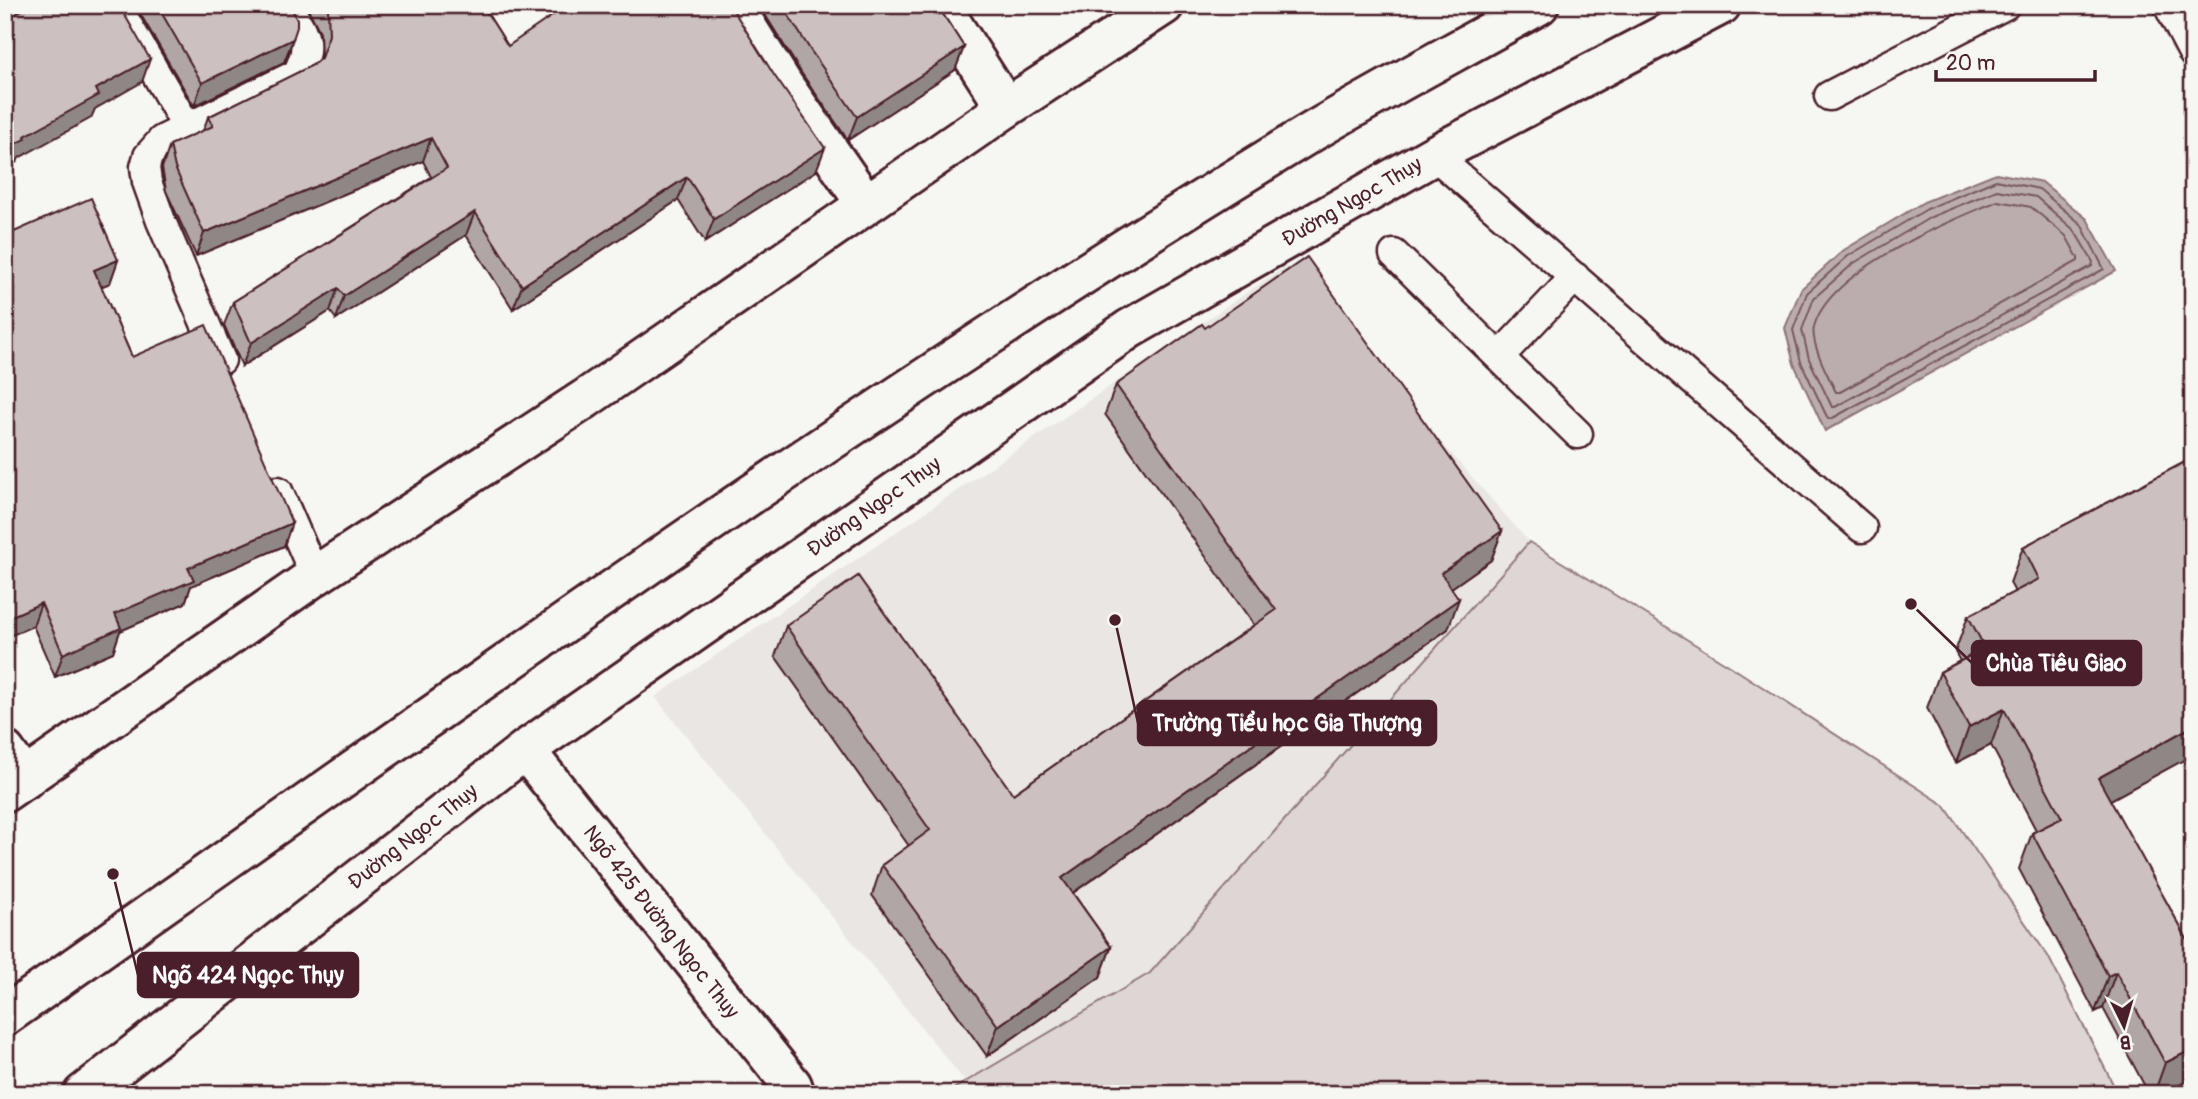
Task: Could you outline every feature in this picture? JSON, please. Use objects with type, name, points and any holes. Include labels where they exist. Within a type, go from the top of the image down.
[{"type":"street","points":[[733,5],[784,86],[866,204]]},
{"type":"street","points":[[940,5],[1006,108]]},
{"type":"street","points":[[12,774],[584,399],[1006,108],[1164,5]]},
{"type":"street","points":[[5,1016],[699,528],[1004,326],[1308,134],[1539,5]]},
{"type":"street","name":"Đường Ngọc Thụy","points":[[84,1094],[525,750],[1129,329],[1434,155],[1721,5]]},
{"type":"street","name":"Ngõ 425 Đường Ngọc Thụy","points":[[525,750],[796,1094]]},
{"type":"lane","points":[[116,5],[187,127]]},
{"type":"lane","points":[[232,386],[161,220],[145,167],[148,156],[162,140],[297,74],[305,58],[306,39],[287,5]]},
{"type":"lane","points":[[1829,96],[2006,5]]},
{"type":"lane","points":[[2168,5],[2193,53]]},
{"type":"lane","points":[[1434,155],[1862,528]]},
{"type":"lane","points":[[1394,254],[1578,434]]},
{"type":"lane","points":[[1499,357],[1574,277]]},
{"type":"lane","points":[[265,462],[315,576]]},
{"type":"shaded area","points":[[1286,266],[1529,542],[1150,973],[968,1085],[655,697]]},
{"type":"shaded area","points":[[1529,542],[1730,666],[1944,805],[2048,956],[2118,1094],[945,1094],[1150,973]]},
{"type":"water","points":[[1996,173],[2042,182],[2087,219],[2116,271],[1825,431],[1794,364],[1785,328],[1801,289],[1844,250],[1924,202]]},
{"type":"building","points":[[31,5],[119,5],[150,59],[96,89],[99,95],[25,136],[26,139],[5,148],[5,20]]},
{"type":"building","points":[[157,5],[290,5],[297,19],[297,27],[293,39],[202,83]]},
{"type":"building","points":[[326,5],[482,5],[508,46],[568,5],[730,5],[825,148],[714,219],[687,177],[522,286],[475,212],[344,296],[338,288],[251,343],[233,302],[447,168],[431,138],[204,233],[175,168],[170,145],[213,126],[208,117],[313,65],[321,58],[329,35]]},
{"type":"building","points":[[782,5],[937,5],[964,47],[857,117]]},
{"type":"building","points":[[91,198],[118,260],[94,270],[132,357],[206,325],[292,523],[188,568],[194,580],[115,614],[121,628],[63,654],[41,603],[5,619],[5,236]]},
{"type":"building","points":[[1307,257],[1502,531],[1441,573],[1459,599],[1062,878],[1111,947],[998,1026],[882,865],[930,830],[786,626],[858,576],[1013,794],[1276,610],[1116,385],[1202,324],[1205,328]]},
{"type":"building","points":[[2185,462],[2193,476],[2193,726],[2098,778],[2193,950],[2193,1049],[2165,1063],[2116,972],[2108,976],[2032,833],[2062,818],[2004,709],[1969,727],[1940,672],[1985,648],[1968,616],[2039,579],[2023,547]]},
{"type":"place","name":"Chùa Tiêu Giao","points":[[1911,604]]},
{"type":"place","name":"Trường Tiểu học Gia Thượng","points":[[1115,620]]},
{"type":"place","name":"Ngõ 424 Ngọc Thụy","points":[[113,874]]}]
